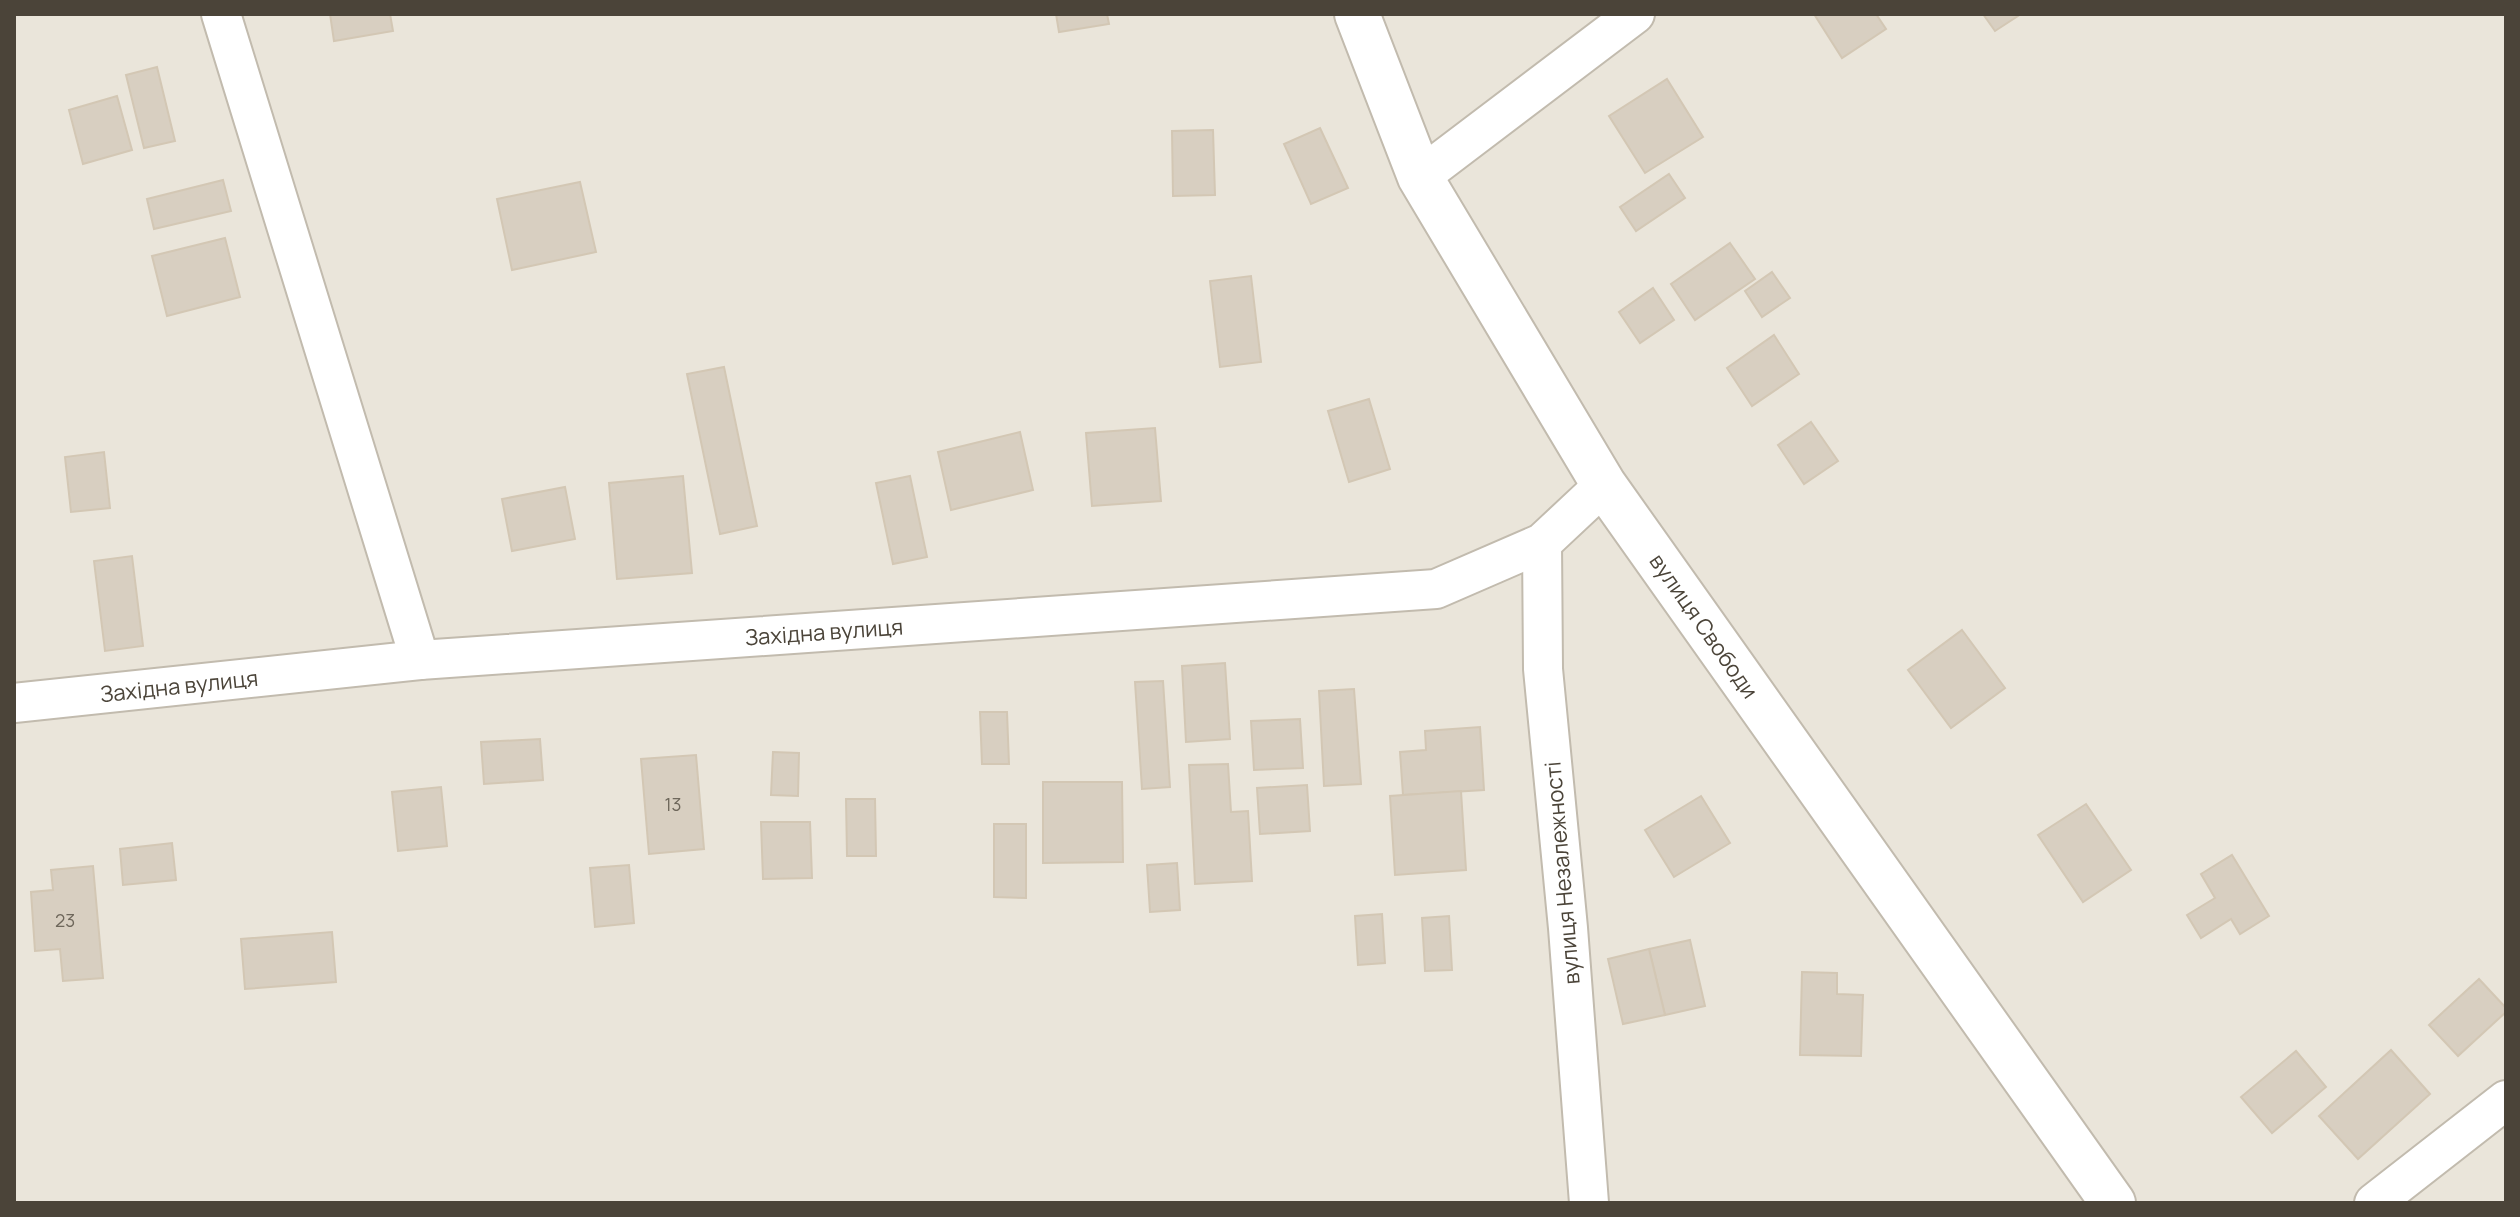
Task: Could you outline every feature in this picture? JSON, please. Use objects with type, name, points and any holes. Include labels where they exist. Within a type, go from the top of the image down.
[{"type":"street","points":[[221,14],[420,660]]},
{"type":"street","name":"вулиця Свободи","points":[[1357,14],[1420,177],[1604,485],[2113,1203]]},
{"type":"street","points":[[1420,177],[1635,14]]},
{"type":"street","name":"Західна вулиця","points":[[14,703],[420,660],[1436,589],[1542,543],[1604,485]]},
{"type":"street","name":"вулиця Незалежності","points":[[1542,543],[1543,669],[1568,928],[1589,1203]]},
{"type":"street","points":[[2374,1203],[2506,1100]]},
{"type":"shaded area","points":[[14,14],[2506,14],[2506,1203],[14,1203]]},
{"type":"building","points":[[330,14],[390,14],[393,31],[334,41]]},
{"type":"building","points":[[1056,14],[1107,14],[1109,24],[1059,32]]},
{"type":"building","points":[[1814,14],[1876,14],[1886,29],[1842,58]]},
{"type":"building","points":[[1983,14],[2021,14],[1995,31]]},
{"type":"building","points":[[157,67],[175,141],[144,148],[126,75]]},
{"type":"building","points":[[1667,79],[1703,137],[1645,173],[1609,116]]},
{"type":"building","points":[[117,96],[132,150],[83,164],[69,110]]},
{"type":"building","points":[[1320,128],[1348,188],[1311,204],[1284,144]]},
{"type":"building","points":[[1213,130],[1215,195],[1173,196],[1172,131]]},
{"type":"building","points":[[1669,174],[1685,198],[1636,231],[1620,207]]},
{"type":"building","points":[[223,180],[231,211],[154,229],[147,199]]},
{"type":"building","points":[[580,182],[596,252],[512,270],[497,199]]},
{"type":"building","points":[[225,238],[240,297],[167,316],[152,256]]},
{"type":"building","points":[[1730,243],[1755,279],[1695,320],[1671,284]]},
{"type":"building","points":[[1772,272],[1790,298],[1762,317],[1745,291]]},
{"type":"building","points":[[1251,276],[1261,362],[1220,367],[1210,281]]},
{"type":"building","points":[[1653,288],[1674,320],[1640,343],[1619,312]]},
{"type":"building","points":[[1774,335],[1799,374],[1752,406],[1727,368]]},
{"type":"building","points":[[724,367],[757,526],[720,534],[687,374]]},
{"type":"building","points":[[1369,399],[1390,469],[1349,482],[1328,411]]},
{"type":"building","points":[[1811,422],[1838,461],[1804,484],[1778,445]]},
{"type":"building","points":[[1155,428],[1161,501],[1092,506],[1086,433]]},
{"type":"building","points":[[1020,432],[1033,490],[951,510],[938,452]]},
{"type":"building","points":[[104,452],[110,508],[71,512],[65,457]]},
{"type":"building","points":[[683,476],[692,573],[617,579],[609,483]]},
{"type":"building","points":[[910,476],[927,557],[893,564],[876,483]]},
{"type":"building","points":[[565,487],[575,539],[512,551],[502,499]]},
{"type":"building","points":[[132,556],[143,646],[105,651],[94,561]]},
{"type":"building","points":[[1962,630],[2005,688],[1951,728],[1908,670]]},
{"type":"building","points":[[1225,663],[1230,739],[1186,742],[1182,666]]},
{"type":"building","points":[[1163,681],[1170,787],[1142,789],[1135,682]]},
{"type":"building","points":[[1354,689],[1361,784],[1324,786],[1319,691]]},
{"type":"building","points":[[980,712],[1007,712],[1009,764],[982,764]]},
{"type":"building","points":[[1300,719],[1303,768],[1254,770],[1251,721]]},
{"type":"building","points":[[1480,727],[1484,790],[1403,795],[1400,752],[1426,750],[1425,731]]},
{"type":"building","points":[[540,739],[543,780],[484,784],[481,742]]},
{"type":"building","points":[[773,752],[799,753],[798,796],[771,795]]},
{"type":"building","points":[[696,755],[704,849],[649,854],[641,759]]},
{"type":"building","points":[[1228,764],[1231,812],[1248,811],[1252,881],[1195,884],[1189,765]]},
{"type":"building","points":[[1043,782],[1122,782],[1123,862],[1043,863]]},
{"type":"building","points":[[1307,785],[1310,831],[1260,834],[1257,788]]},
{"type":"building","points":[[441,787],[447,846],[398,851],[392,792]]},
{"type":"building","points":[[1461,791],[1466,870],[1395,875],[1390,796]]},
{"type":"building","points":[[1701,796],[1730,843],[1674,877],[1645,830]]},
{"type":"building","points":[[846,799],[875,799],[876,856],[847,856]]},
{"type":"building","points":[[2086,804],[2131,870],[2083,902],[2038,835]]},
{"type":"building","points":[[761,822],[810,822],[812,878],[763,879]]},
{"type":"building","points":[[994,824],[1026,824],[1026,898],[994,897]]},
{"type":"building","points":[[172,843],[176,880],[123,885],[120,849]]},
{"type":"building","points":[[2232,855],[2269,916],[2240,934],[2231,919],[2201,938],[2187,915],[2215,898],[2201,874]]},
{"type":"building","points":[[1177,863],[1180,910],[1150,912],[1147,865]]},
{"type":"building","points":[[629,865],[634,923],[595,927],[590,868]]},
{"type":"building","points":[[93,866],[103,978],[63,981],[60,949],[35,951],[31,892],[53,890],[51,870]]},
{"type":"building","points":[[1382,914],[1385,963],[1358,965],[1355,916]]},
{"type":"building","points":[[1449,916],[1452,970],[1425,971],[1422,918]]},
{"type":"building","points":[[332,932],[336,982],[245,989],[241,939]]},
{"type":"building","points":[[1690,940],[1705,1006],[1665,1015],[1649,949]]},
{"type":"building","points":[[1649,949],[1665,1015],[1623,1024],[1608,959]]},
{"type":"building","points":[[1802,972],[1837,973],[1837,994],[1863,995],[1861,1056],[1800,1055]]},
{"type":"building","points":[[2479,979],[2506,1008],[2506,1012],[2458,1056],[2429,1025]]},
{"type":"building","points":[[2391,1050],[2430,1094],[2358,1159],[2319,1116]]},
{"type":"building","points":[[2296,1051],[2326,1087],[2272,1133],[2241,1097]]}]
